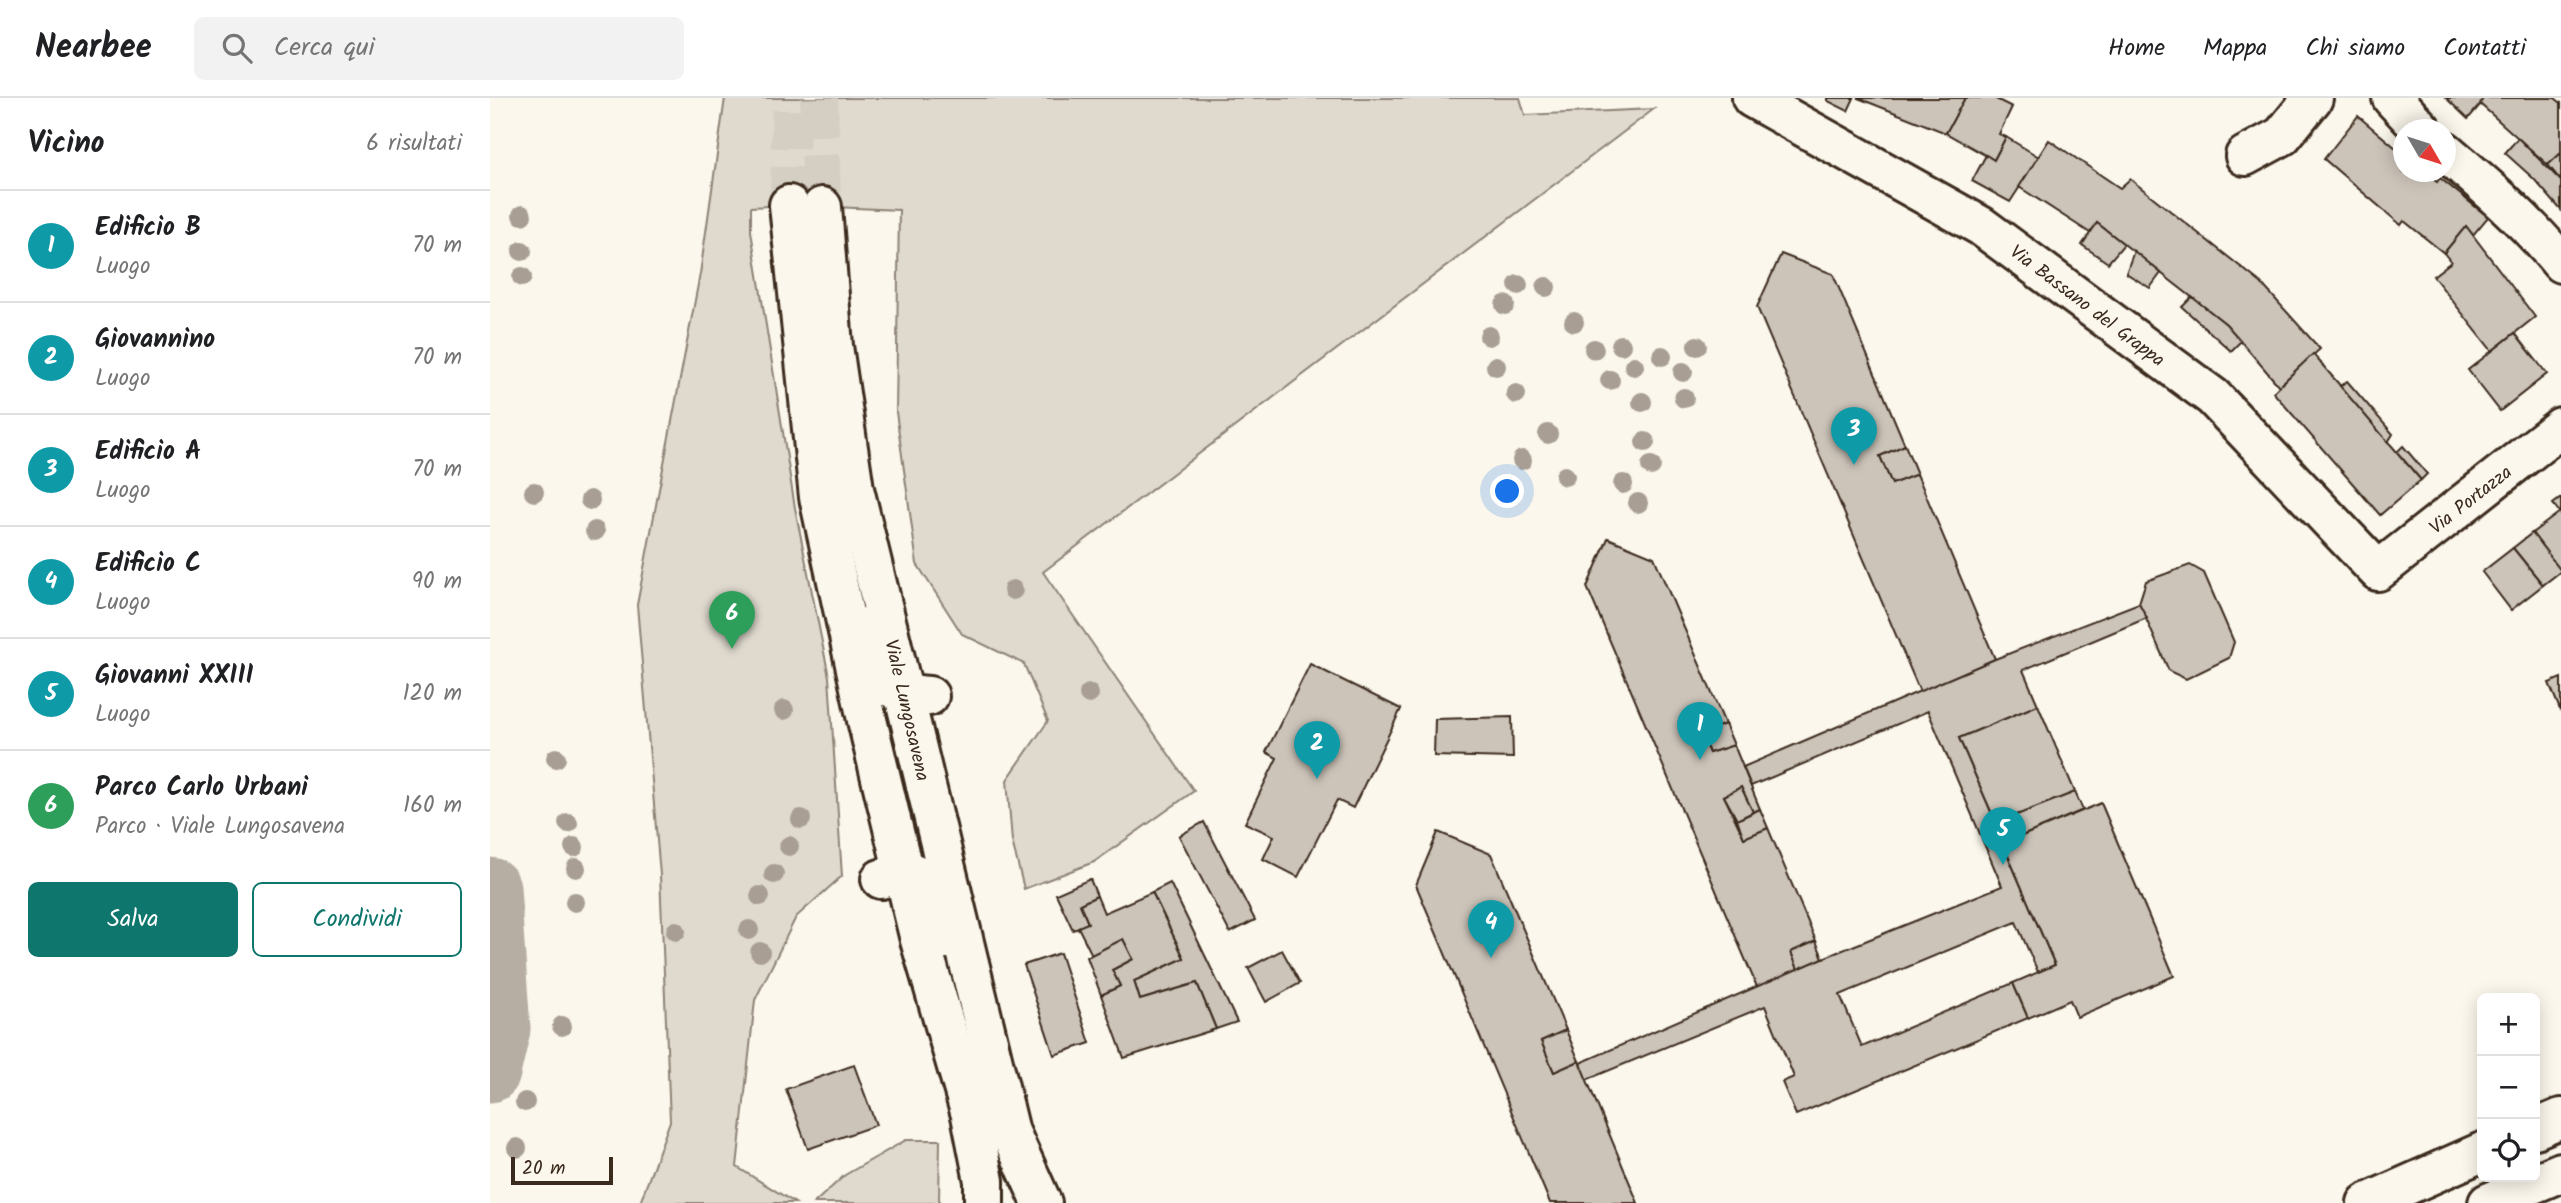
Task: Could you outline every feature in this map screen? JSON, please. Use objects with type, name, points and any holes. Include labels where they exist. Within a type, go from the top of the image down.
[{"type":"main road","name":"Via Bassano del Grappa","points":[[1752,98],[1982,226],[2213,397],[2378,571]]},
{"type":"main road","points":[[2245,156],[2282,136],[2313,98]]},
{"type":"main road","points":[[2392,98],[2412,119]]},
{"type":"main road","points":[[2456,160],[2498,196],[2561,262]]},
{"type":"main road","name":"Viale Lungosavena","points":[[984,1203],[984,1181],[971,1115],[920,940],[892,876],[867,720],[820,497],[815,456],[805,206],[833,346],[854,489],[917,695],[990,1053],[1010,1132],[1042,1203]]},
{"type":"main road","name":"Via Portazza","points":[[2378,571],[2561,427]]},
{"type":"main road","points":[[815,456],[874,672],[894,690],[917,695]]},
{"type":"main road","points":[[892,876],[913,873],[934,893],[970,1028],[990,1053]]},
{"type":"main road","points":[[2540,1127],[2561,1118]]},
{"type":"main road","points":[[2367,1203],[2477,1154]]},
{"type":"main road","points":[[2488,1203],[2561,1172]]},
{"type":"shaded area","points":[[725,98],[1520,98],[1525,115],[1654,109],[1043,572],[1194,791],[1094,862],[1024,889],[1012,841],[1007,780],[1048,721],[1024,664],[962,634],[917,564],[896,412],[899,210],[789,205],[751,207],[751,231],[795,508],[829,677],[842,876],[796,917],[755,1000],[737,1167],[795,1203],[640,1203],[670,1121],[660,875],[637,605],[700,274]]},
{"type":"shaded area","points":[[906,1140],[940,1140],[939,1203],[814,1203],[845,1175]]},
{"type":"building","points":[[1828,98],[1854,98],[1848,111],[1828,101]]},
{"type":"building","points":[[1858,98],[1965,98],[1946,133]]},
{"type":"building","points":[[1965,98],[1994,98],[2012,107],[1999,134],[2006,137],[1994,160],[1946,133]]},
{"type":"building","points":[[2446,98],[2483,98],[2485,99],[2468,119]]},
{"type":"building","points":[[2483,98],[2555,98],[2561,103],[2561,153],[2548,165],[2480,104]]},
{"type":"building","points":[[2358,116],[2393,146],[2393,182],[2445,182],[2488,217],[2473,235],[2466,226],[2444,253],[2404,221],[2401,225],[2324,159]]},
{"type":"building","points":[[2006,137],[2039,157],[2010,202],[1972,181],[1986,155],[1994,160]]},
{"type":"building","points":[[2518,138],[2561,181],[2561,210],[2534,179],[2505,153]]},
{"type":"building","points":[[2049,140],[2120,188],[2130,179],[2261,283],[2320,349],[2279,386],[2226,324],[2097,223],[2090,233],[2019,187]]},
{"type":"building","points":[[2561,153],[2561,181],[2548,165]]},
{"type":"building","points":[[2097,223],[2124,244],[2108,263],[2082,245]]},
{"type":"building","points":[[2466,226],[2535,317],[2492,351],[2433,276],[2451,262],[2444,253]]},
{"type":"building","points":[[2134,251],[2161,273],[2150,288],[2126,273]]},
{"type":"building","points":[[1781,254],[1833,274],[1905,445],[1880,456],[1892,484],[1917,474],[1995,659],[1920,692],[1757,307]]},
{"type":"building","points":[[2192,297],[2226,324],[2241,341],[2231,351],[2182,307]]},
{"type":"building","points":[[2515,333],[2547,374],[2500,411],[2468,370]]},
{"type":"building","points":[[2313,354],[2421,480],[2380,515],[2273,392]]},
{"type":"building","points":[[2347,381],[2393,434],[2388,442],[2340,386]]},
{"type":"building","points":[[1905,445],[1917,474],[1892,484],[1880,456]]},
{"type":"building","points":[[2403,446],[2427,474],[2421,480],[2397,452]]},
{"type":"building","points":[[2561,498],[2561,514],[2553,504]]},
{"type":"building","points":[[2560,512],[2561,514],[2561,571],[2532,533]]},
{"type":"building","points":[[2532,533],[2561,571],[2543,585],[2513,548]]},
{"type":"building","points":[[1608,538],[1654,557],[1725,724],[1701,734],[1709,753],[1734,745],[1760,809],[1753,812],[1741,787],[1724,796],[1744,838],[1768,828],[1816,941],[1791,952],[1798,969],[1757,987],[1587,587]]},
{"type":"building","points":[[2513,548],[2543,585],[2511,610],[2482,572]]},
{"type":"building","points":[[2190,565],[2204,573],[2234,642],[2229,658],[2186,679],[2169,671],[2139,603],[2146,581]]},
{"type":"building","points":[[2139,603],[2147,618],[2023,670],[2038,705],[1959,738],[1996,823],[2075,792],[2083,810],[2003,844],[2055,965],[2038,972],[2016,922],[1840,995],[1862,1047],[2013,983],[2028,1018],[1796,1115],[1782,1082],[1794,1077],[1765,1006],[1586,1080],[1580,1063],[1823,958],[2002,886],[1928,711],[1751,786],[1743,767],[1995,659]]},
{"type":"building","points":[[1310,664],[1401,709],[1353,808],[1337,800],[1298,877],[1263,859],[1274,836],[1245,823],[1277,758],[1266,752]]},
{"type":"building","points":[[2561,678],[2561,712],[2549,683]]},
{"type":"building","points":[[2038,705],[2075,792],[1996,823],[1959,738]]},
{"type":"building","points":[[1512,717],[1513,758],[1434,756],[1435,719]]},
{"type":"building","points":[[1725,724],[1734,745],[1709,753],[1701,734]]},
{"type":"building","points":[[1741,787],[1753,812],[1737,820],[1724,796]]},
{"type":"building","points":[[2101,803],[2174,976],[2077,1017],[2070,1000],[2028,1018],[2013,983],[2055,965],[2003,844]]},
{"type":"building","points":[[1760,809],[1768,828],[1744,838],[1737,820]]},
{"type":"building","points":[[1204,822],[1255,920],[1230,933],[1179,836]]},
{"type":"building","points":[[1438,832],[1491,854],[1566,1030],[1541,1041],[1554,1072],[1579,1061],[1638,1203],[1550,1203],[1416,885]]},
{"type":"building","points":[[1090,879],[1097,896],[1080,904],[1088,923],[1073,930],[1056,894]]},
{"type":"building","points":[[1170,883],[1237,1022],[1216,1029],[1197,983],[1140,1000],[1134,981],[1184,958],[1152,892]]},
{"type":"building","points":[[1152,892],[1184,958],[1134,981],[1140,1000],[1197,983],[1216,1029],[1124,1058],[1101,995],[1120,986],[1112,970],[1133,959],[1123,939],[1092,955],[1078,927],[1088,923],[1080,904],[1097,896],[1104,913]]},
{"type":"building","points":[[1123,939],[1133,959],[1112,970],[1120,986],[1101,995],[1087,957]]},
{"type":"building","points":[[1816,941],[1823,958],[1798,969],[1791,952]]},
{"type":"building","points":[[1282,950],[1300,983],[1266,1002],[1248,968]]},
{"type":"building","points":[[1060,953],[1090,1043],[1054,1055],[1024,965]]},
{"type":"building","points":[[1566,1030],[1579,1061],[1554,1072],[1541,1041]]},
{"type":"building","points":[[854,1065],[876,1125],[808,1149],[786,1089]]},
{"type":"waterway","points":[[490,888],[500,1029],[490,1072]]},
{"type":"tunnel","points":[[789,205],[791,98]]},
{"type":"tunnel","points":[[819,98],[822,207]]},
{"type":"place","name":"Edificio A","points":[[1854,465]]},
{"type":"place","name":"Parco Carlo Urbani","points":[[732,649]]},
{"type":"place","name":"Edificio B","points":[[1700,760]]},
{"type":"place","name":"Giovannino","points":[[1317,779]]},
{"type":"place","name":"Giovanni XXIII","points":[[2003,865]]},
{"type":"place","name":"Edificio C","points":[[1491,958]]}]
